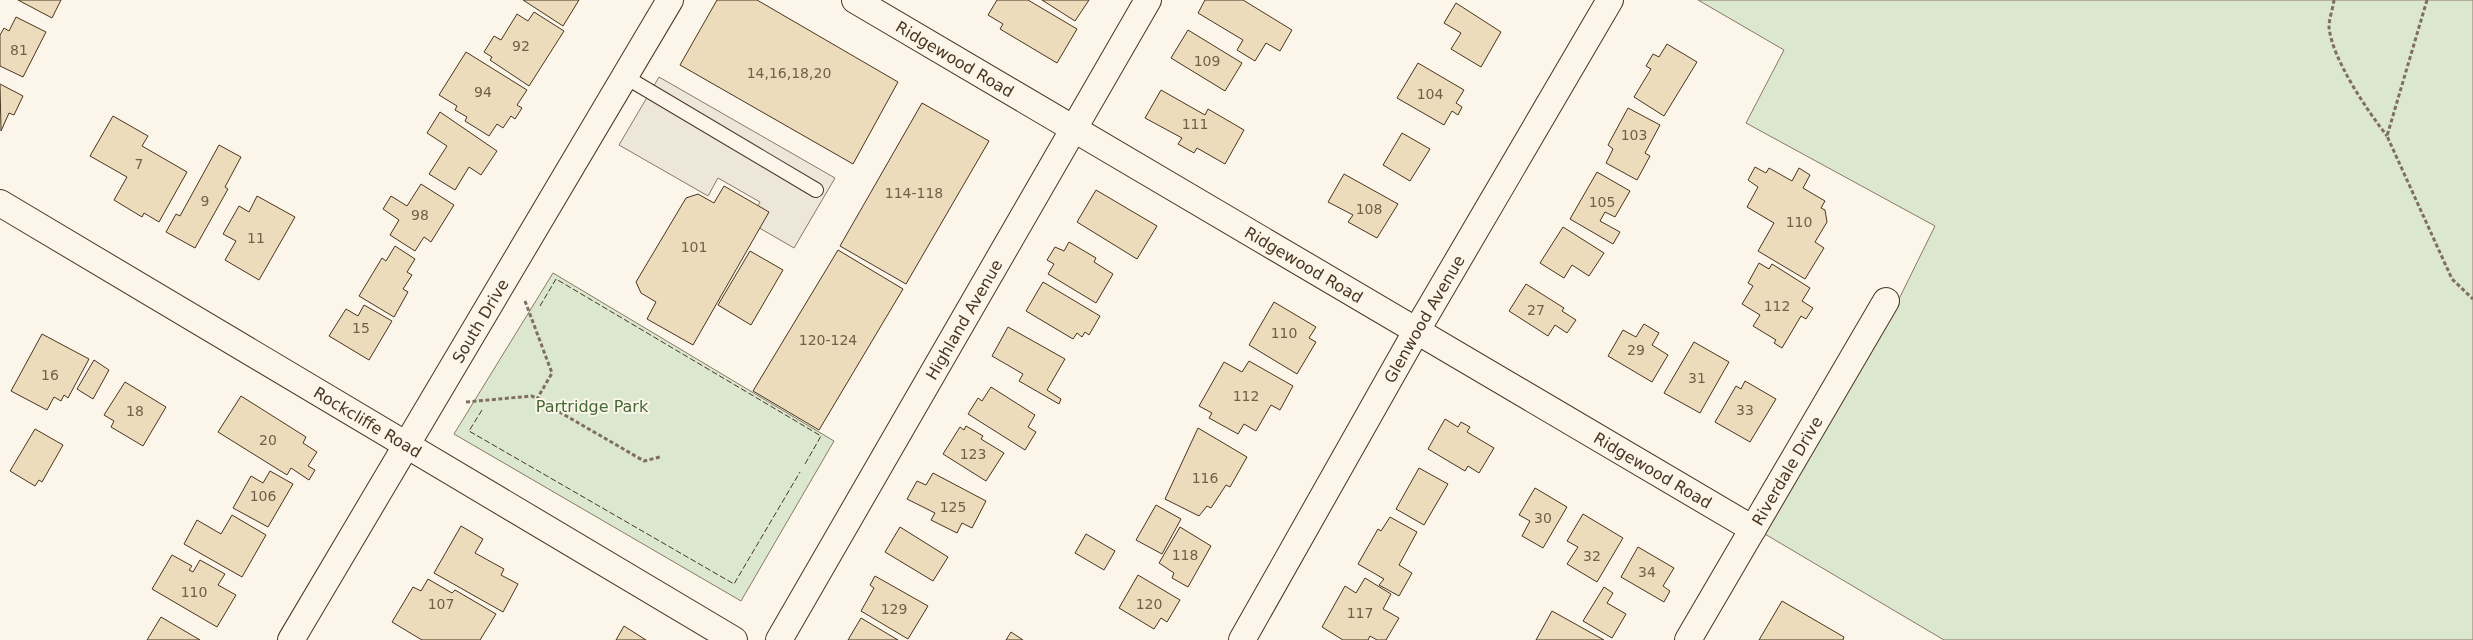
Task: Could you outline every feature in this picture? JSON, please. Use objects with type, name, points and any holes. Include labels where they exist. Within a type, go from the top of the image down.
[{"type":"street","name":"South Drive","points":[[291,640],[670,0]]},
{"type":"street","name":"Ridgewood Road","points":[[855,0],[1753,529]]},
{"type":"street","name":"Highland Avenue","points":[[779,640],[1148,0]]},
{"type":"street","name":"Glenwood Avenue","points":[[1242,640],[1417,330],[1610,0]]},
{"type":"street","name":"Rockcliffe Road","points":[[0,203],[734,640]]},
{"type":"street","name":"Riverdale Drive","points":[[1688,640],[1886,301]]},
{"type":"lane","points":[[624,76],[816,190]]},
{"type":"path","points":[[2334,0],[2329,26],[2338,55],[2367,110],[2387,136],[2452,279],[2473,299]]},
{"type":"path","points":[[2387,136],[2427,0]]},
{"type":"path","points":[[511,266],[552,373],[537,399]]},
{"type":"path","points":[[428,406],[532,396],[644,461],[660,457]]},
{"type":"green space","points":[[1698,0],[2473,0],[2473,640],[1944,640],[1753,527],[1896,305],[1935,226],[1746,123],[1784,50]]},
{"type":"green space","name":"Partridge Park","points":[[553,273],[834,441],[741,601],[454,434]]},
{"type":"shaded area","points":[[659,77],[835,178],[794,248],[749,222],[760,202],[718,178],[708,196],[619,145]]},
{"type":"building","points":[[18,0],[61,0],[52,18]]},
{"type":"building","points":[[523,0],[579,0],[563,26]]},
{"type":"building","points":[[717,0],[757,0],[898,82],[853,164],[680,65]]},
{"type":"building","points":[[997,0],[1028,0],[1077,29],[1057,63],[1000,29],[1003,24],[988,15]]},
{"type":"building","points":[[1042,0],[1089,0],[1075,21]]},
{"type":"building","points":[[1205,0],[1243,0],[1292,30],[1280,51],[1266,43],[1255,61],[1237,50],[1243,40],[1198,13]]},
{"type":"building","points":[[1456,3],[1501,32],[1481,67],[1451,49],[1461,33],[1444,23]]},
{"type":"building","points":[[534,12],[564,31],[529,86],[490,60],[492,57],[484,52],[494,36],[501,40],[517,14],[528,21]]},
{"type":"building","points":[[16,17],[46,32],[23,77],[0,66],[0,35],[4,28],[9,31]]},
{"type":"building","points":[[1188,30],[1242,63],[1225,91],[1171,58]]},
{"type":"building","points":[[1667,44],[1697,62],[1664,116],[1634,97],[1651,69],[1646,66],[1653,54],[1659,57]]},
{"type":"building","points":[[466,52],[527,90],[517,105],[522,108],[515,119],[511,116],[503,128],[497,124],[489,136],[465,121],[467,117],[455,110],[457,106],[439,95]]},
{"type":"building","points":[[1418,63],[1464,90],[1456,103],[1462,107],[1458,115],[1452,111],[1444,125],[1397,98]]},
{"type":"building","points":[[0,84],[23,96],[14,115],[9,113],[1,131]]},
{"type":"building","points":[[1161,90],[1205,115],[1208,109],[1244,130],[1225,164],[1197,148],[1194,153],[1178,144],[1182,138],[1145,118]]},
{"type":"building","points":[[922,103],[989,141],[906,284],[840,246]]},
{"type":"building","points":[[1628,108],[1660,125],[1645,153],[1650,156],[1637,180],[1606,163],[1613,149],[1608,145]]},
{"type":"building","points":[[440,112],[497,151],[481,175],[469,167],[455,190],[429,174],[447,146],[427,133]]},
{"type":"building","points":[[113,116],[148,136],[142,146],[187,172],[159,222],[144,213],[142,217],[114,200],[127,177],[90,156]]},
{"type":"building","points":[[1402,133],[1430,149],[1410,181],[1383,165]]},
{"type":"building","points":[[219,145],[241,157],[225,187],[228,189],[195,248],[166,232],[176,214],[180,216]]},
{"type":"building","points":[[1755,167],[1766,173],[1769,168],[1792,181],[1799,168],[1810,175],[1803,188],[1825,201],[1821,208],[1825,210],[1827,222],[1815,242],[1824,248],[1805,279],[1758,251],[1774,223],[1747,207],[1758,187],[1748,180]]},
{"type":"building","points":[[1597,172],[1630,191],[1615,217],[1605,212],[1600,221],[1620,232],[1613,244],[1570,219]]},
{"type":"building","points":[[1344,174],[1398,204],[1377,238],[1348,222],[1353,215],[1328,202]]},
{"type":"building","points":[[421,184],[454,205],[431,242],[424,237],[415,251],[390,235],[399,220],[383,209],[391,196],[407,206]]},
{"type":"building","points":[[724,186],[769,212],[693,345],[647,319],[656,302],[641,293],[636,282],[686,198],[698,194],[714,203]]},
{"type":"building","points":[[1096,190],[1157,226],[1137,259],[1077,222]]},
{"type":"building","points":[[257,196],[295,217],[259,280],[225,260],[236,241],[223,234],[239,206],[249,212]]},
{"type":"building","points":[[1563,227],[1604,253],[1589,276],[1572,265],[1564,278],[1540,263]]},
{"type":"building","points":[[1069,242],[1096,258],[1094,262],[1113,274],[1096,303],[1048,274],[1054,264],[1047,260],[1055,247],[1064,251]]},
{"type":"building","points":[[395,246],[415,259],[407,272],[412,275],[403,289],[408,292],[394,317],[359,296],[382,258],[386,261]]},
{"type":"building","points":[[838,250],[903,289],[819,430],[753,391]]},
{"type":"building","points":[[750,251],[783,270],[751,325],[718,305]]},
{"type":"building","points":[[1759,263],[1769,269],[1772,264],[1810,288],[1802,301],[1813,308],[1806,319],[1801,316],[1782,348],[1774,343],[1776,340],[1753,326],[1760,315],[1742,304],[1753,286],[1748,283]]},
{"type":"building","points":[[1043,282],[1100,316],[1089,335],[1085,332],[1082,337],[1077,333],[1073,339],[1026,311]]},
{"type":"building","points":[[1526,284],[1564,308],[1562,311],[1576,320],[1567,333],[1555,325],[1548,336],[1509,311]]},
{"type":"building","points":[[1274,302],[1316,327],[1309,338],[1316,342],[1297,374],[1249,345]]},
{"type":"building","points":[[364,305],[392,321],[369,360],[329,336],[346,309],[358,316]]},
{"type":"building","points":[[1644,324],[1659,333],[1652,345],[1668,355],[1652,382],[1608,356],[1623,330],[1636,337]]},
{"type":"building","points":[[1008,327],[1065,359],[1047,390],[1061,399],[1059,404],[1019,381],[1023,374],[992,356]]},
{"type":"building","points":[[42,334],[89,359],[68,398],[64,395],[61,401],[54,397],[47,410],[11,391]]},
{"type":"building","points":[[1694,342],[1729,362],[1700,413],[1664,393]]},
{"type":"building","points":[[94,360],[109,370],[93,399],[77,389]]},
{"type":"building","points":[[1249,361],[1293,386],[1280,410],[1271,405],[1256,431],[1244,424],[1238,434],[1209,418],[1212,413],[1199,406],[1224,362],[1242,372]]},
{"type":"building","points":[[1745,381],[1776,399],[1750,442],[1715,422],[1736,386],[1741,389]]},
{"type":"building","points":[[125,382],[166,407],[143,446],[111,427],[114,421],[104,415]]},
{"type":"building","points":[[991,387],[1035,415],[1028,427],[1036,432],[1025,450],[968,414],[978,398],[982,401]]},
{"type":"building","points":[[241,396],[306,437],[303,443],[317,452],[308,466],[315,470],[309,480],[291,468],[287,475],[218,432]]},
{"type":"building","points":[[1445,419],[1458,427],[1461,422],[1470,427],[1467,432],[1494,448],[1479,473],[1468,466],[1465,471],[1428,449]]},
{"type":"building","points":[[966,426],[983,436],[981,439],[1004,453],[986,481],[943,454],[960,427],[964,430]]},
{"type":"building","points":[[1198,428],[1247,457],[1230,487],[1226,485],[1211,508],[1207,506],[1199,516],[1165,499]]},
{"type":"building","points":[[35,429],[63,445],[42,482],[39,480],[35,486],[10,471]]},
{"type":"building","points":[[1419,468],[1448,484],[1424,525],[1396,509]]},
{"type":"building","points":[[270,471],[293,484],[268,527],[233,508],[251,476],[263,483]]},
{"type":"building","points":[[933,473],[986,501],[972,528],[962,523],[957,533],[931,520],[935,513],[907,499],[917,481],[926,485]]},
{"type":"building","points":[[1535,488],[1567,507],[1543,548],[1522,536],[1530,521],[1519,515]]},
{"type":"building","points":[[1156,505],[1181,519],[1162,554],[1136,540]]},
{"type":"building","points":[[1583,514],[1623,538],[1597,582],[1567,564],[1578,547],[1567,541]]},
{"type":"building","points":[[232,515],[266,535],[242,577],[184,544],[197,520],[221,534]]},
{"type":"building","points":[[1390,517],[1417,532],[1399,565],[1412,573],[1399,596],[1379,585],[1384,579],[1358,564],[1378,529],[1381,531]]},
{"type":"building","points":[[461,526],[483,539],[475,553],[504,569],[501,575],[518,584],[503,612],[434,573]]},
{"type":"building","points":[[900,527],[948,557],[933,581],[885,552]]},
{"type":"building","points":[[1180,527],[1211,546],[1188,587],[1172,578],[1174,573],[1159,563]]},
{"type":"building","points":[[1086,534],[1115,551],[1104,570],[1075,553]]},
{"type":"building","points":[[1638,547],[1674,568],[1663,586],[1670,591],[1664,602],[1621,577]]},
{"type":"building","points":[[172,555],[192,566],[189,570],[193,572],[200,560],[225,574],[218,585],[236,595],[217,627],[152,589]]},
{"type":"building","points":[[1138,575],[1180,600],[1167,622],[1161,618],[1154,629],[1119,608]]},
{"type":"building","points":[[875,576],[928,606],[908,639],[861,611],[874,588],[870,585]]},
{"type":"building","points":[[1365,578],[1391,594],[1383,609],[1399,618],[1386,640],[1377,640],[1370,636],[1368,640],[1343,640],[1322,627],[1345,586],[1356,593]]},
{"type":"building","points":[[428,579],[452,593],[455,590],[496,614],[480,640],[422,640],[392,622],[413,587],[421,591]]},
{"type":"building","points":[[1604,587],[1613,593],[1607,603],[1626,614],[1612,638],[1583,621]]},
{"type":"building","points":[[1782,601],[1844,637],[1843,640],[1759,640]]},
{"type":"building","points":[[1552,611],[1604,640],[1536,640]]},
{"type":"building","points":[[161,617],[200,640],[147,640]]},
{"type":"building","points":[[861,618],[898,640],[848,640]]},
{"type":"building","points":[[624,626],[646,640],[616,640]]},
{"type":"building","points":[[1011,632],[1023,640],[1006,640]]},
{"type":"fence","points":[[540,306],[556,279],[821,436],[805,464]]},
{"type":"fence","points":[[482,410],[469,431],[734,584],[800,472]]}]
